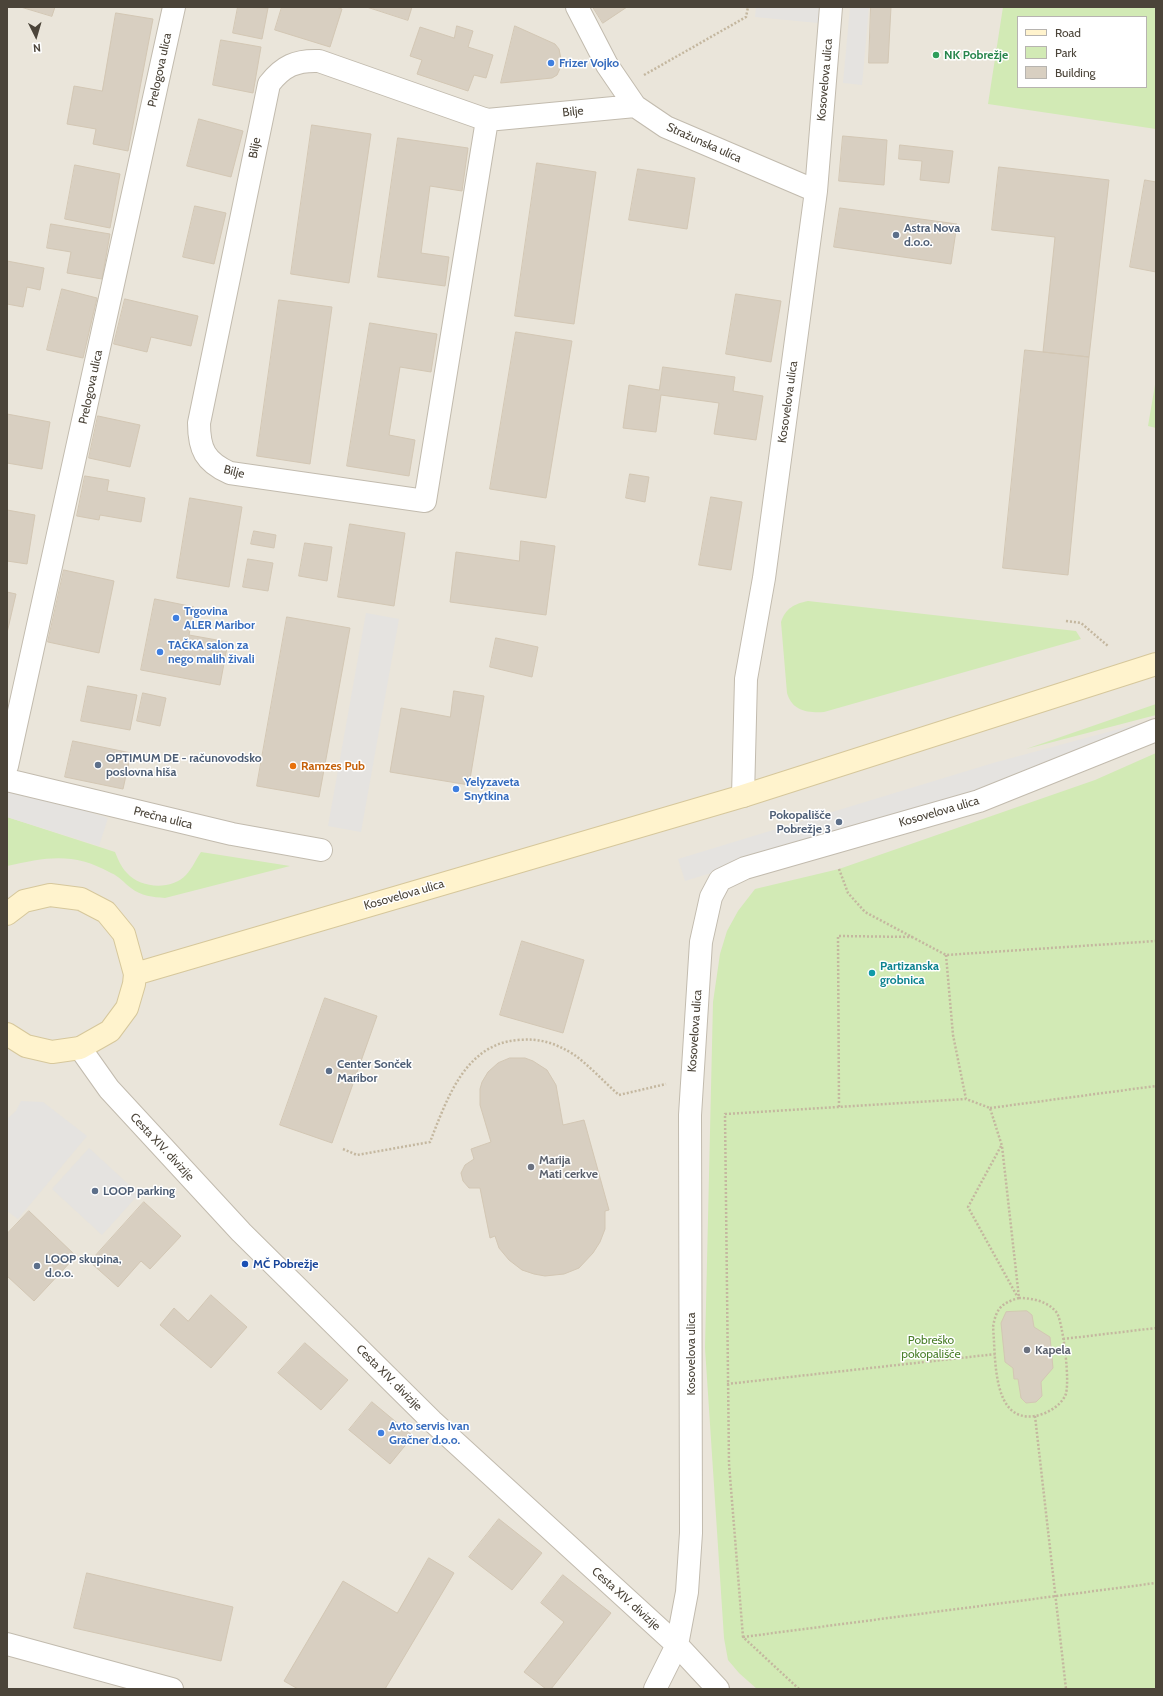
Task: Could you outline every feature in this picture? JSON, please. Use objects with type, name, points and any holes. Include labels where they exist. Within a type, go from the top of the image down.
[{"type":"street","name":"Prelogova ulica","points":[[7,766],[174,7]]},
{"type":"street","name":"Stražunska ulica","points":[[577,7],[608,65],[635,106],[666,127],[816,191]]},
{"type":"street","name":"Kosovelova ulica","points":[[744,796],[746,679],[764,578],[816,191],[831,7]]},
{"type":"street","name":"Bilje","points":[[487,120],[425,500],[230,473],[216,467],[206,456],[199,438],[199,423],[268,84],[277,73],[285,67],[296,63],[319,61],[487,120],[635,106]]},
{"type":"street","name":"Kosovelova ulica","points":[[135,974],[744,796],[1156,664]]},
{"type":"street","name":"Kosovelova ulica","points":[[655,1689],[677,1646],[687,1592],[691,1533],[690,1115],[701,942],[711,897],[720,880],[745,868],[978,801],[1156,730]]},
{"type":"street","name":"Prečna ulica","points":[[7,780],[232,834],[321,850]]},
{"type":"street","points":[[7,914],[24,901],[50,895],[80,899],[106,912],[124,934],[135,974],[134,984],[127,1008],[110,1031],[80,1048],[52,1052],[26,1046],[7,1034]]},
{"type":"street","name":"Cesta XIV. divizije","points":[[80,1048],[109,1090],[241,1232],[432,1421],[677,1646],[718,1689]]},
{"type":"street","points":[[7,1644],[172,1689]]},
{"type":"path","points":[[623,87],[746,18],[748,7]]},
{"type":"path","points":[[1066,621],[1081,623],[1108,646]]},
{"type":"path","points":[[839,869],[848,893],[865,912],[946,955],[1156,941]]},
{"type":"path","points":[[839,1107],[838,936],[913,938]]},
{"type":"path","points":[[946,955],[953,1034],[966,1100]]},
{"type":"path","points":[[343,1149],[357,1155],[430,1142],[449,1095],[469,1064],[480,1054],[512,1040],[533,1038],[556,1045],[574,1055],[619,1095],[692,1078]]},
{"type":"path","points":[[799,1689],[743,1637],[728,1464],[725,1114],[966,1100],[990,1108],[1156,1086]]},
{"type":"path","points":[[990,1108],[1002,1146],[1019,1298]]},
{"type":"path","points":[[1002,1146],[968,1207],[1019,1298]]},
{"type":"path","points":[[1019,1298],[1030,1298],[1043,1302],[1052,1308],[1059,1318],[1063,1339],[1068,1378],[1066,1396],[1055,1408],[1035,1416],[1017,1414],[1005,1403],[999,1391],[993,1327],[998,1311],[1006,1302],[1019,1298]]},
{"type":"path","points":[[1063,1339],[1156,1328]]},
{"type":"path","points":[[727,1384],[996,1354]]},
{"type":"path","points":[[1035,1416],[1066,1689]]},
{"type":"path","points":[[743,1637],[1156,1583]]},
{"type":"shaded area","points":[[7,7],[1156,7],[1156,1689],[7,1689]]},
{"type":"shaded area","points":[[756,7],[820,7],[818,23],[755,17]]},
{"type":"shaded area","points":[[850,7],[869,7],[862,85],[843,83]]},
{"type":"shaded area","points":[[366,613],[399,619],[361,832],[328,826]]},
{"type":"shaded area","name":"Pokopališče Pobrežje 3","points":[[1156,719],[1000,784],[685,881],[678,859],[993,763]]},
{"type":"shaded area","points":[[7,786],[108,818],[99,846],[7,817]]},
{"type":"shaded area","points":[[21,1101],[43,1102],[87,1136],[18,1219],[7,1211],[7,1119],[16,1111]]},
{"type":"shaded area","name":"LOOP parking","points":[[89,1148],[139,1194],[102,1235],[52,1189]]},
{"type":"green space","points":[[1003,7],[1156,7],[1156,129],[988,104]]},
{"type":"green space","points":[[1156,379],[1156,428],[1148,426]]},
{"type":"green space","points":[[808,601],[1076,631],[1081,639],[824,712],[812,712],[801,710],[789,699],[787,693],[781,622],[785,613],[791,607]]},
{"type":"green space","points":[[1156,704],[1156,715],[1026,749]]},
{"type":"green space","name":"Pobreško pokopališče","points":[[1156,753],[1156,1689],[757,1689],[739,1673],[728,1660],[724,1638],[705,1348],[713,1002],[720,954],[727,931],[738,911],[755,889],[839,869],[1095,780]]},
{"type":"green space","points":[[7,817],[115,852],[121,866],[127,873],[140,882],[148,885],[165,885],[180,880],[188,873],[201,852],[290,866],[165,898],[152,897],[139,893],[114,874],[98,866],[72,859],[60,858],[35,860],[7,866]]},
{"type":"building","points":[[21,7],[55,7],[52,16]]},
{"type":"building","points":[[238,7],[268,8],[262,39],[233,33]]},
{"type":"building","points":[[282,7],[336,7],[342,9],[330,47],[275,30]]},
{"type":"building","points":[[367,7],[412,7],[408,20]]},
{"type":"building","points":[[593,7],[627,7],[603,23]]},
{"type":"building","points":[[871,7],[891,7],[888,63],[869,63]]},
{"type":"building","points":[[116,13],[153,19],[128,151],[93,144],[96,129],[67,124],[74,86],[102,91]]},
{"type":"building","points":[[457,26],[473,31],[468,47],[493,55],[486,78],[474,75],[468,91],[417,74],[422,60],[410,56],[420,27],[454,38]]},
{"type":"building","points":[[515,26],[555,44],[559,49],[562,64],[557,75],[552,78],[501,83]]},
{"type":"building","points":[[221,40],[261,47],[253,93],[213,85]]},
{"type":"building","points":[[199,119],[243,131],[231,177],[187,166]]},
{"type":"building","points":[[312,125],[371,134],[349,283],[291,274]]},
{"type":"building","points":[[843,136],[887,140],[884,185],[839,181]]},
{"type":"building","points":[[398,138],[468,148],[462,191],[430,186],[421,253],[449,257],[445,286],[378,277]]},
{"type":"building","points":[[900,145],[953,151],[949,183],[920,180],[922,161],[899,159]]},
{"type":"building","points":[[537,163],[596,172],[574,324],[515,316]]},
{"type":"building","points":[[75,165],[120,174],[110,228],[65,219]]},
{"type":"building","points":[[999,167],[1109,180],[1089,357],[1043,352],[1055,237],[992,230]]},
{"type":"building","points":[[638,169],[695,178],[687,229],[629,220]]},
{"type":"building","points":[[1145,180],[1156,182],[1156,272],[1130,267]]},
{"type":"building","points":[[195,206],[226,213],[214,264],[183,257]]},
{"type":"building","name":"Astra Nova d.o.o.","points":[[840,208],[957,224],[951,264],[834,247]]},
{"type":"building","points":[[51,224],[110,234],[102,279],[67,273],[71,252],[47,248]]},
{"type":"building","points":[[7,261],[44,268],[40,290],[27,287],[23,307],[7,304]]},
{"type":"building","points":[[62,289],[97,298],[83,358],[47,350]]},
{"type":"building","points":[[736,294],[781,301],[771,362],[726,354]]},
{"type":"building","points":[[125,299],[198,316],[191,346],[151,337],[147,352],[114,344]]},
{"type":"building","points":[[279,300],[332,307],[310,464],[257,456]]},
{"type":"building","points":[[370,323],[437,334],[431,372],[400,367],[389,435],[415,440],[409,476],[347,466]]},
{"type":"building","points":[[516,332],[572,341],[546,498],[490,489]]},
{"type":"building","points":[[1025,350],[1089,357],[1068,575],[1003,568]]},
{"type":"building","points":[[663,367],[735,377],[733,391],[763,396],[756,440],[714,434],[719,403],[661,395],[656,432],[623,428],[629,385],[659,390]]},
{"type":"building","points":[[7,414],[50,422],[42,469],[7,463]]},
{"type":"building","points":[[98,416],[140,425],[130,467],[89,458]]},
{"type":"building","points":[[630,474],[649,477],[645,502],[626,498]]},
{"type":"building","points":[[85,476],[109,480],[107,491],[145,498],[141,522],[100,515],[99,520],[77,516]]},
{"type":"building","points":[[711,497],[742,502],[731,570],[699,565]]},
{"type":"building","points":[[190,498],[242,507],[229,587],[177,578]]},
{"type":"building","points":[[7,510],[35,515],[27,564],[7,561]]},
{"type":"building","points":[[350,524],[405,533],[394,606],[338,597]]},
{"type":"building","points":[[254,531],[276,535],[274,548],[251,544]]},
{"type":"building","points":[[521,541],[555,546],[546,615],[450,602],[456,552],[519,561]]},
{"type":"building","points":[[305,543],[332,547],[327,581],[299,576]]},
{"type":"building","points":[[248,559],[273,563],[268,591],[243,587]]},
{"type":"building","points":[[64,570],[114,581],[99,653],[48,642]]},
{"type":"building","points":[[7,592],[16,594],[7,633]]},
{"type":"building","points":[[155,599],[194,607],[189,635],[228,642],[220,685],[141,670]]},
{"type":"building","points":[[287,617],[350,628],[319,797],[257,786]]},
{"type":"building","points":[[496,638],[538,647],[532,677],[490,667]]},
{"type":"building","points":[[88,686],[137,695],[130,730],[81,721]]},
{"type":"building","points":[[454,691],[484,696],[469,785],[390,772],[401,708],[450,717]]},
{"type":"building","points":[[143,693],[166,698],[160,726],[137,721]]},
{"type":"building","name":"OPTIMUM DE - računovodsko poslovna hiša","points":[[73,741],[131,753],[123,789],[65,777]]},
{"type":"building","points":[[522,941],[584,960],[563,1033],[500,1015]]},
{"type":"building","name":"Center Sonček Maribor","points":[[325,998],[377,1016],[332,1143],[280,1125]]},
{"type":"building","name":"Marija Mati cerkve","points":[[510,1058],[525,1058],[547,1070],[556,1085],[563,1125],[584,1120],[609,1210],[605,1211],[605,1229],[600,1242],[593,1253],[579,1268],[564,1274],[545,1276],[534,1274],[522,1270],[509,1260],[499,1248],[495,1236],[490,1238],[480,1188],[469,1188],[463,1181],[461,1173],[465,1165],[474,1159],[471,1149],[491,1142],[480,1105],[480,1089],[482,1082],[488,1072],[498,1063]]},
{"type":"building","points":[[144,1202],[181,1236],[150,1269],[141,1261],[118,1287],[90,1262]]},
{"type":"building","name":"LOOP skupina, d.o.o.","points":[[29,1211],[76,1256],[34,1301],[7,1276],[7,1234]]},
{"type":"building","points":[[211,1295],[247,1327],[211,1368],[160,1325],[174,1308],[188,1321]]},
{"type":"building","name":"Kapela","points":[[1027,1311],[1032,1315],[1034,1327],[1050,1337],[1053,1368],[1041,1382],[1042,1396],[1036,1402],[1026,1403],[1021,1398],[1018,1379],[1014,1379],[1013,1368],[1005,1362],[1001,1323],[1006,1312]]},
{"type":"building","points":[[305,1343],[348,1380],[321,1410],[278,1373]]},
{"type":"building","name":"Avto servis Ivan Gračner d.o.o.","points":[[372,1402],[413,1436],[390,1464],[349,1430]]},
{"type":"building","points":[[499,1519],[542,1553],[512,1590],[469,1557]]},
{"type":"building","points":[[429,1558],[454,1573],[385,1689],[298,1689],[284,1681],[343,1581],[397,1613]]},
{"type":"building","points":[[87,1573],[233,1607],[221,1661],[74,1628]]},
{"type":"building","points":[[563,1575],[611,1613],[551,1689],[546,1689],[524,1672],[564,1622],[541,1603]]},
{"type":"place","name":"NK Pobrežje","points":[[936,55]]},
{"type":"place","name":"Frizer Vojko","points":[[551,63]]},
{"type":"place","name":"Astra Nova d.o.o.","points":[[896,235]]},
{"type":"place","name":"Trgovina ALER Maribor","points":[[176,618]]},
{"type":"place","name":"TAČKA salon za nego malih živali","points":[[160,652]]},
{"type":"place","name":"OPTIMUM DE - računovodsko poslovna hiša","points":[[98,765]]},
{"type":"place","name":"Ramzes Pub","points":[[293,766]]},
{"type":"place","name":"Yelyzaveta Snytkina","points":[[456,789]]},
{"type":"place","name":"Pokopališče Pobrežje 3","points":[[839,822]]},
{"type":"place","name":"Partizanska grobnica","points":[[872,973]]},
{"type":"place","name":"Center Sonček Maribor","points":[[329,1071]]},
{"type":"place","name":"Marija Mati cerkve","points":[[531,1167]]},
{"type":"place","name":"LOOP parking","points":[[95,1191]]},
{"type":"place","name":"MČ Pobrežje","points":[[245,1264]]},
{"type":"place","name":"LOOP skupina, d.o.o.","points":[[37,1266]]},
{"type":"place","name":"Kapela","points":[[1027,1350]]},
{"type":"place","name":"Avto servis Ivan Gračner d.o.o.","points":[[381,1433]]}]
